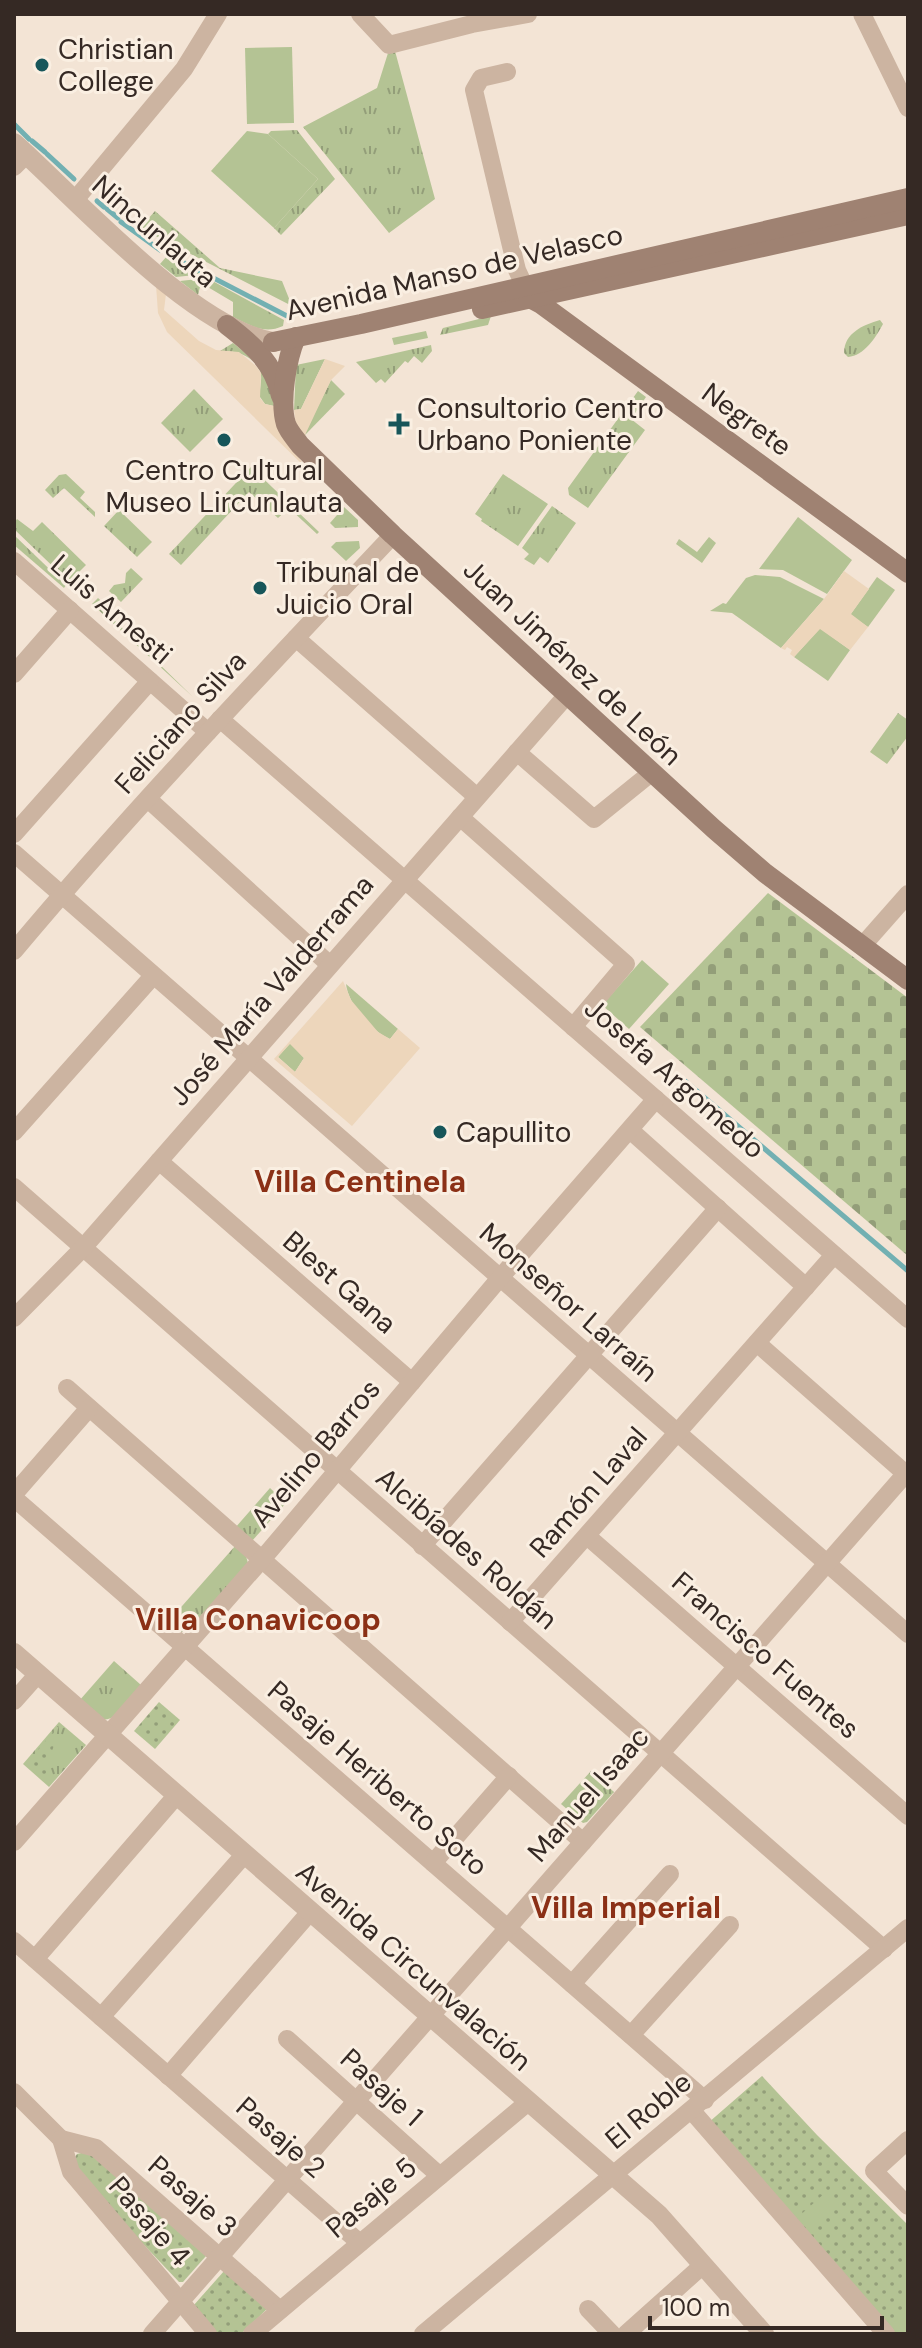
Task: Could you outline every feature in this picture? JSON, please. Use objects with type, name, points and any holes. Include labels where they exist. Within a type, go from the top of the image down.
[{"type":"main road","name":"Avenida Manso de Velasco","points":[[287,342],[520,292],[908,198]]},
{"type":"main road","name":"Avenida Manso de Velasco","points":[[554,303],[908,215]]},
{"type":"main road","name":"Negrete","points":[[520,292],[554,303],[908,573]]},
{"type":"main road","points":[[227,325],[267,361],[278,382],[284,410]]},
{"type":"main road","name":"Juan Jiménez de León","points":[[287,342],[284,410],[289,430],[300,445],[651,773],[765,873],[908,980]]},
{"type":"street","points":[[75,200],[184,69],[218,14]]},
{"type":"street","points":[[360,14],[389,45],[468,19],[528,14]]},
{"type":"street","points":[[862,14],[908,108]]},
{"type":"street","points":[[507,72],[481,78],[474,90],[520,292]]},
{"type":"street","name":"Nincunlauta","points":[[18,155],[75,200],[169,284],[227,325],[253,337],[287,342]]},
{"type":"street","name":"Feliciano Silva","points":[[14,951],[214,725],[393,535]]},
{"type":"street","name":"Luis Amesti","points":[[14,561],[150,681],[214,725],[405,880]]},
{"type":"street","points":[[14,674],[70,610]]},
{"type":"street","points":[[296,638],[477,797]]},
{"type":"street","points":[[14,834],[150,681]]},
{"type":"street","name":"José María Valderrama","points":[[14,1318],[82,1249],[567,695]]},
{"type":"street","points":[[517,752],[594,819],[651,773]]},
{"type":"street","points":[[148,799],[330,965]]},
{"type":"street","points":[[460,817],[626,964],[573,1027]]},
{"type":"street","name":"Monseñor Larraín","points":[[14,853],[908,1634]]},
{"type":"street","name":"Josefa Argomedo","points":[[405,880],[908,1319]]},
{"type":"street","points":[[863,945],[908,894]]},
{"type":"street","points":[[14,1132],[153,976]]},
{"type":"street","name":"Avelino Barros","points":[[14,1842],[262,1559],[656,1099]]},
{"type":"street","points":[[630,1130],[806,1287]]},
{"type":"street","name":"Blest Gana","points":[[159,1161],[412,1382]]},
{"type":"street","name":"Alcibíades Roldán","points":[[14,1187],[884,1949]]},
{"type":"street","points":[[422,1546],[718,1208]]},
{"type":"street","name":"Ramón Laval","points":[[510,1622],[834,1255]]},
{"type":"street","points":[[757,1343],[907,1472]]},
{"type":"street","points":[[67,1388],[583,1842]]},
{"type":"street","points":[[14,1496],[89,1408]]},
{"type":"street","name":"Manuel Isaac","points":[[152,2334],[907,1472]]},
{"type":"street","name":"Pasaje Heriberto Soto","points":[[14,1496],[631,2035],[698,2105],[886,2334]]},
{"type":"street","name":"Francisco Fuentes","points":[[587,1536],[908,1816]]},
{"type":"street","name":"Avenida Circunvalación","points":[[14,1653],[659,2215],[764,2334]]},
{"type":"street","points":[[14,1701],[38,1674]]},
{"type":"street","points":[[433,1863],[509,1776]]},
{"type":"street","points":[[35,1959],[176,1796]]},
{"type":"street","points":[[101,2017],[244,1855]]},
{"type":"street","points":[[572,1984],[670,1874]]},
{"type":"street","points":[[168,2076],[310,1912]]},
{"type":"street","points":[[631,2035],[730,1925]]},
{"type":"street","name":"El Roble","points":[[423,2334],[908,1928]]},
{"type":"street","name":"Pasaje 2","points":[[14,1941],[360,2243]]},
{"type":"street","name":"Pasaje 1","points":[[287,2039],[440,2176]]},
{"type":"street","points":[[14,2092],[61,2139]]},
{"type":"street","name":"Pasaje 5","points":[[252,2334],[527,2103]]},
{"type":"street","name":"Pasaje 3","points":[[61,2139],[96,2148],[280,2310]]},
{"type":"street","name":"Pasaje 4","points":[[61,2139],[71,2172],[208,2334]]},
{"type":"street","points":[[908,2140],[874,2171],[908,2206]]},
{"type":"street","points":[[626,2334],[703,2265]]},
{"type":"street","points":[[588,2309],[612,2334]]},
{"type":"green space","points":[[292,47],[294,123],[247,124],[245,48]]},
{"type":"green space","points":[[395,51],[435,199],[389,233],[303,127],[377,88],[388,53]]},
{"type":"green space","points":[[297,130],[335,179],[281,235],[274,228],[318,179],[268,134],[271,131]]},
{"type":"green space","points":[[247,131],[268,134],[318,179],[274,228],[211,171]]},
{"type":"green space","points":[[155,211],[220,268],[282,281],[292,306],[140,228]]},
{"type":"green space","points":[[167,256],[205,274],[176,277],[160,264]]},
{"type":"green space","points":[[207,278],[284,320],[283,326],[270,330],[251,326],[233,317],[233,302],[201,283],[198,295],[180,281]]},
{"type":"green space","points":[[491,316],[488,325],[440,335],[443,328]]},
{"type":"green space","points":[[880,320],[883,324],[869,345],[848,357],[844,353],[851,335],[861,327]]},
{"type":"green space","points":[[426,331],[428,338],[394,345],[392,338]]},
{"type":"green space","points":[[233,343],[253,361],[248,357],[232,351],[220,351]]},
{"type":"green space","points":[[431,345],[432,351],[422,363],[414,356],[408,363],[405,361],[385,383],[381,379],[376,383],[356,362]]},
{"type":"green space","points":[[325,359],[301,409],[294,410],[296,365]]},
{"type":"green space","points":[[253,361],[261,370],[266,378],[274,406],[265,404],[260,397],[261,374]]},
{"type":"green space","points":[[331,380],[345,394],[305,435],[306,430]]},
{"type":"green space","points":[[194,389],[223,419],[190,452],[161,423]]},
{"type":"green space","points":[[638,391],[646,397],[631,419],[645,430],[588,508],[569,495],[568,488]]},
{"type":"green space","points":[[251,467],[319,532],[317,534],[289,508],[278,518],[249,492],[181,565],[169,554]]},
{"type":"green space","points":[[66,474],[85,492],[80,498],[95,512],[95,517],[64,488],[53,498],[45,490],[59,475]]},
{"type":"green space","points":[[503,474],[548,504],[518,546],[475,514]]},
{"type":"green space","points":[[552,506],[576,523],[548,563],[540,557],[534,565],[524,559],[529,554],[522,548]]},
{"type":"green space","points":[[344,507],[358,520],[358,527],[335,528],[330,523]]},
{"type":"green space","points":[[119,510],[152,542],[137,557],[104,526]]},
{"type":"green space","points":[[798,517],[852,560],[827,594],[783,570],[759,569]]},
{"type":"green space","points":[[17,519],[33,531],[42,522],[86,565],[69,582],[14,529]]},
{"type":"green space","points":[[14,535],[66,585],[64,588],[14,545]]},
{"type":"green space","points":[[709,537],[716,543],[702,563],[676,544],[679,539],[697,552]]},
{"type":"green space","points":[[359,541],[360,548],[346,561],[331,547],[336,542]]},
{"type":"green space","points":[[131,568],[143,579],[121,602],[109,591],[114,585],[125,583],[126,573]]},
{"type":"green space","points":[[755,575],[780,577],[824,599],[781,648],[732,613],[710,611],[726,604],[746,578]]},
{"type":"green space","points":[[877,577],[895,590],[868,627],[850,615]]},
{"type":"green space","points":[[98,598],[112,611],[109,615],[193,697],[92,604]]},
{"type":"green space","points":[[820,628],[850,650],[828,681],[794,657]]},
{"type":"green space","points":[[898,713],[908,720],[908,736],[887,764],[870,752]]},
{"type":"green space","points":[[768,893],[908,998],[908,1256],[640,1027]]},
{"type":"green space","points":[[642,960],[669,984],[629,1029],[602,1005]]},
{"type":"green space","points":[[346,984],[398,1029],[390,1039],[375,1030],[362,1016],[351,1000]]},
{"type":"green space","points":[[290,1043],[304,1058],[295,1072],[278,1057]]},
{"type":"green space","points":[[270,1488],[286,1503],[251,1542],[235,1528]]},
{"type":"green space","points":[[236,1545],[245,1553],[248,1563],[187,1632],[177,1632],[167,1623]]},
{"type":"green space","points":[[114,1661],[141,1685],[118,1713],[101,1719],[79,1701]]},
{"type":"green space","points":[[159,1702],[180,1720],[155,1749],[134,1731]]},
{"type":"green space","points":[[59,1722],[86,1745],[49,1787],[23,1764]]},
{"type":"green space","points":[[59,1725],[45,1779],[27,1763]]},
{"type":"green space","points":[[591,1771],[614,1792],[583,1823],[561,1804]]},
{"type":"green space","points":[[762,2076],[908,2225],[908,2334],[893,2334],[708,2123]]},
{"type":"green space","points":[[90,2151],[206,2256],[183,2282],[179,2282],[76,2173],[74,2159],[77,2154]]},
{"type":"green space","points":[[827,2191],[840,2205],[810,2232],[797,2218]]},
{"type":"green space","points":[[225,2270],[267,2309],[241,2334],[217,2334],[193,2306]]},
{"type":"green space","points":[[908,2310],[908,2333],[898,2334],[891,2325]]},
{"type":"shaded area","points":[[156,285],[166,294],[164,310],[199,341],[216,350],[239,352],[256,366],[261,373],[260,398],[265,404],[274,406],[282,435],[307,469],[167,332],[158,313]]},
{"type":"shaded area","points":[[325,359],[345,366],[331,380],[305,435],[297,434],[294,410],[301,409]]},
{"type":"shaded area","points":[[844,571],[869,589],[851,614],[868,627],[850,650],[820,629],[794,657],[790,654],[792,650],[781,648],[824,599]]},
{"type":"shaded area","points":[[343,981],[351,1000],[378,1032],[390,1039],[398,1029],[420,1048],[352,1126],[274,1059]],"holes":[[[290,1044],[304,1058],[295,1072],[278,1057]]]},
{"type":"waterway","points":[[14,124],[29,139]]},
{"type":"waterway","points":[[32,141],[45,152]]},
{"type":"waterway","points":[[47,154],[74,179]]},
{"type":"waterway","points":[[97,201],[104,207]]},
{"type":"waterway","points":[[107,209],[118,218]]},
{"type":"waterway","points":[[121,222],[160,250]]},
{"type":"waterway","points":[[169,255],[289,317]]},
{"type":"waterway","points":[[685,1081],[908,1271]]},
{"type":"place","name":"Christian College","points":[[42,65]]},
{"type":"place","name":"Consultorio Centro Urbano Poniente","points":[[399,424]]},
{"type":"place","name":"Centro Cultural Museo Lircunlauta","points":[[224,440]]},
{"type":"place","name":"Tribunal de Juicio Oral","points":[[260,588]]},
{"type":"place","name":"Capullito","points":[[440,1132]]},
{"type":"district","name":"Villa Centinela","points":[[360,1182]]},
{"type":"district","name":"Villa Conavicoop","points":[[258,1620]]},
{"type":"district","name":"Villa Imperial","points":[[626,1908]]}]
